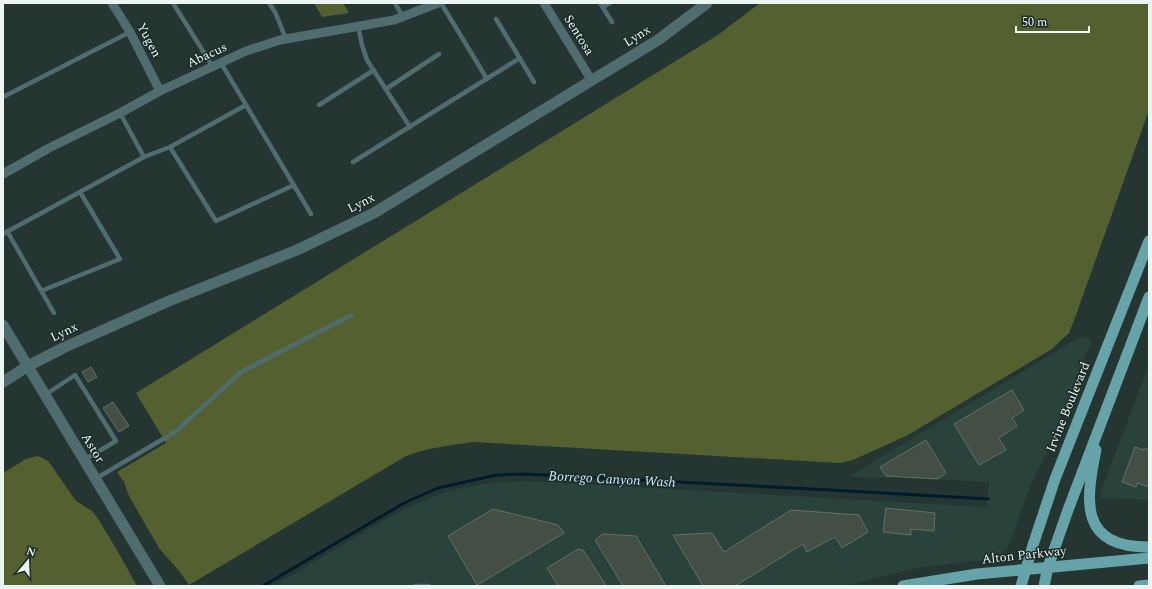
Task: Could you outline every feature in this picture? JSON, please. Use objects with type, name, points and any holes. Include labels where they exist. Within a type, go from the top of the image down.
[{"type":"main road","name":"Irvine Boulevard","points":[[1021,586],[1058,472],[1149,243]]},
{"type":"main road","points":[[1044,586],[1048,567],[1068,510],[1149,298]]},
{"type":"main road","points":[[1103,417],[1088,501],[1090,512],[1103,536],[1114,542],[1135,547],[1149,547]]},
{"type":"main road","name":"Alton Parkway","points":[[903,586],[969,575],[1149,558]]},
{"type":"main road","points":[[1139,586],[1149,585]]},
{"type":"street","name":"Yugen","points":[[112,3],[130,32],[160,91]]},
{"type":"street","name":"Abacus","points":[[3,174],[49,148],[120,113],[160,91],[246,51],[286,39],[394,20],[439,3]]},
{"type":"street","name":"Sentosa","points":[[544,3],[592,81]]},
{"type":"street","name":"Lynx","points":[[3,382],[28,366],[121,321],[297,250],[374,213],[658,40],[707,3]]},
{"type":"street","name":"Astor","points":[[3,325],[160,586]]},
{"type":"lane","points":[[173,3],[246,105],[311,214]]},
{"type":"lane","points":[[269,3],[275,12],[286,39]]},
{"type":"lane","points":[[395,3],[403,17]]},
{"type":"lane","points":[[439,3],[487,79]]},
{"type":"lane","points":[[610,3],[602,5],[612,22]]},
{"type":"lane","points":[[496,19],[534,82]]},
{"type":"lane","points":[[358,26],[367,60],[410,127]]},
{"type":"lane","points":[[3,97],[130,32]]},
{"type":"lane","points":[[386,89],[439,54]]},
{"type":"lane","points":[[353,162],[520,58]]},
{"type":"lane","points":[[319,105],[374,70]]},
{"type":"lane","points":[[54,313],[5,232],[144,157],[170,147],[246,105]]},
{"type":"lane","points":[[120,113],[144,157]]},
{"type":"lane","points":[[170,147],[216,221],[294,185]]},
{"type":"lane","points":[[41,290],[120,259],[80,192]]},
{"type":"lane","points":[[95,479],[175,432],[241,372],[352,315]]},
{"type":"lane","points":[[45,395],[75,375],[116,441],[84,460]]},
{"type":"lane","points":[[415,586],[429,586]]},
{"type":"shaded area","points":[[1082,336],[1092,340],[1047,452],[1030,486],[1009,546],[996,559],[923,567],[848,586],[274,586],[379,523],[411,506],[446,492],[488,483],[524,481],[548,482],[987,507],[989,482],[850,476]]},
{"type":"shaded area","points":[[1149,365],[1149,500],[1100,498],[1102,488]]},
{"type":"green space","points":[[314,3],[343,3],[349,13],[322,17]]},
{"type":"green space","points":[[760,3],[1149,3],[1149,110],[1069,333],[1052,349],[908,435],[853,460],[840,463],[473,442],[439,447],[414,453],[406,456],[189,585],[159,548],[129,496],[124,482],[117,472],[166,443],[136,393],[718,35]]},
{"type":"green space","points":[[38,456],[49,462],[76,501],[92,511],[99,520],[137,586],[3,586],[3,473],[26,459]]},
{"type":"building","points":[[91,367],[97,377],[88,382],[82,372]]},
{"type":"building","points":[[1012,390],[1024,410],[1012,418],[1017,426],[999,438],[1006,450],[979,465],[954,424]]},
{"type":"building","points":[[113,402],[129,426],[119,432],[103,408]]},
{"type":"building","points":[[926,440],[946,473],[938,479],[886,476],[880,467]]},
{"type":"building","points":[[1135,447],[1149,450],[1149,487],[1137,483],[1136,487],[1122,482]]},
{"type":"building","points":[[886,508],[935,513],[934,531],[911,529],[911,535],[883,532]]},
{"type":"building","points":[[493,509],[558,525],[564,533],[477,585],[448,536]]},
{"type":"building","points":[[791,510],[859,515],[868,532],[842,548],[835,537],[807,552],[803,544],[735,586],[703,586],[673,535],[712,533],[724,552]]},
{"type":"building","points":[[603,534],[636,536],[666,586],[623,586],[595,540]]},
{"type":"building","points":[[578,549],[584,551],[606,586],[558,586],[547,568]]},
{"type":"waterway","name":"Borrego Canyon Wash","points":[[263,586],[404,503],[438,488],[496,475],[526,474],[988,499]]}]
